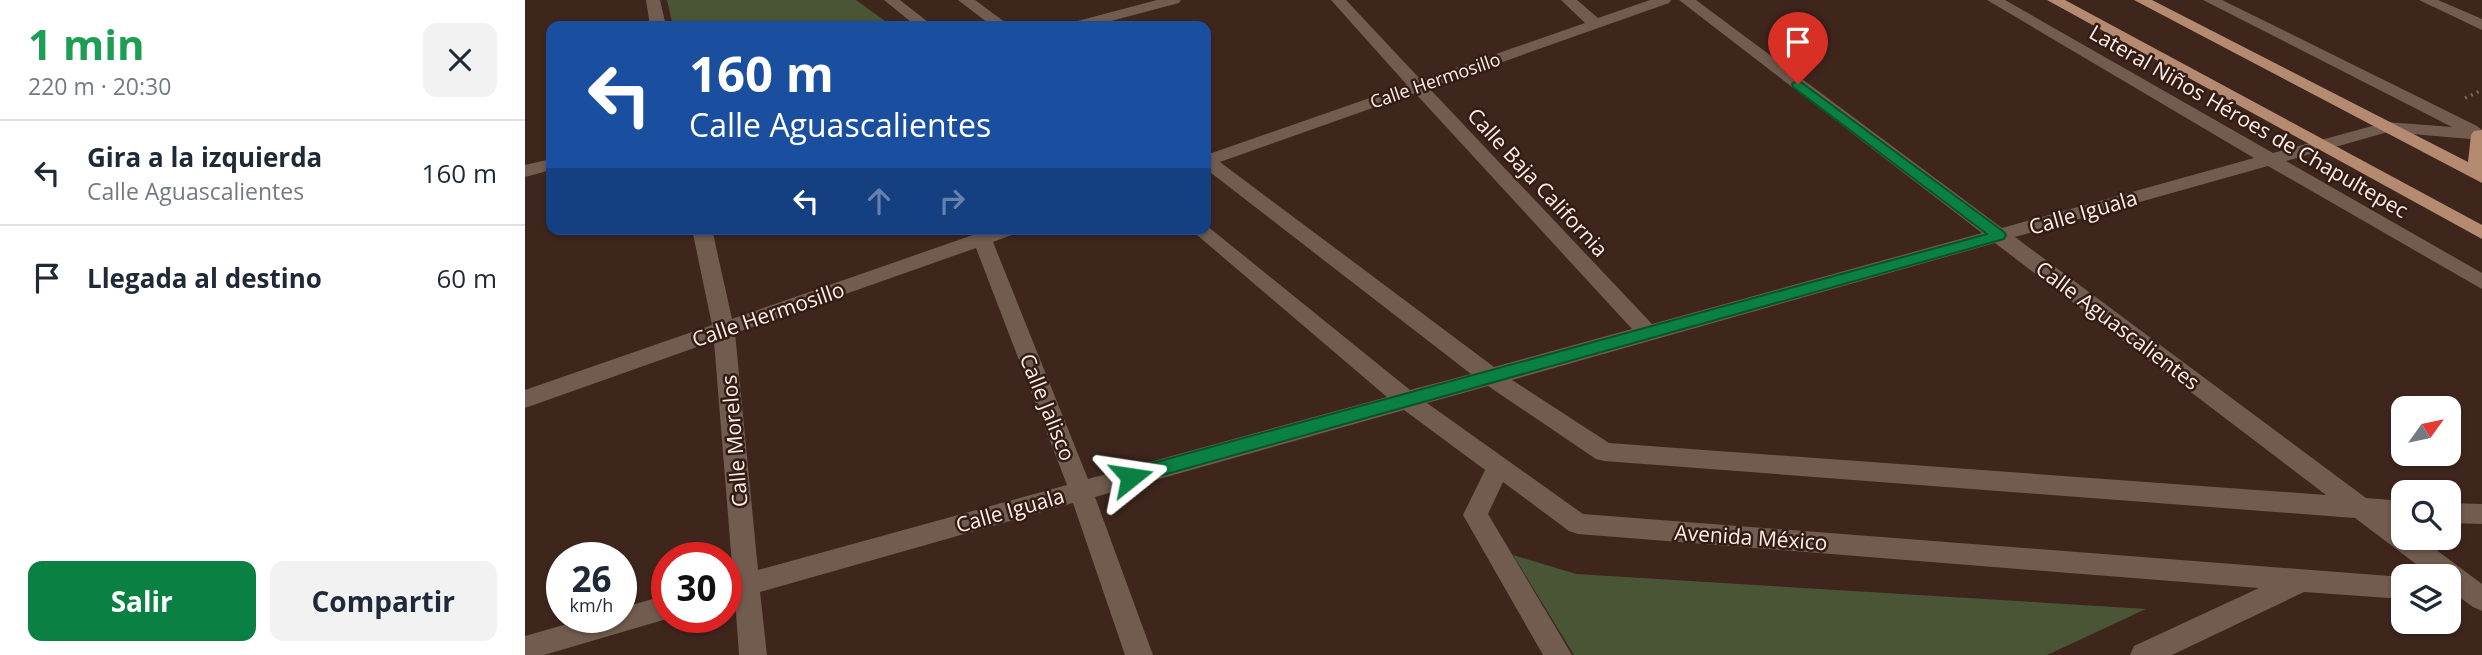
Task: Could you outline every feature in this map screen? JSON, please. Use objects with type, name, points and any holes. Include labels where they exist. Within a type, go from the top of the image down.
[{"type":"main road","points":[[2054,0],[2482,233]]},
{"type":"main road","points":[[2141,0],[2479,176],[2481,135]]},
{"type":"street","points":[[653,0],[657,21]]},
{"type":"street","points":[[891,0],[918,21]]},
{"type":"street","points":[[965,0],[995,21]]},
{"type":"street","points":[[1091,0],[1103,19]]},
{"type":"street","points":[[1095,21],[1174,0]]},
{"type":"street","name":"Calle Baja California","points":[[1338,0],[1416,87],[1648,333]]},
{"type":"street","points":[[1567,0],[1596,24]]},
{"type":"street","name":"Calle Hermosillo","points":[[1211,159],[1664,0]]},
{"type":"street","name":"Calle Aguascalientes","points":[[1686,0],[2480,595]]},
{"type":"street","name":"Lateral Niños Héroes de Chapultepec","points":[[1994,0],[2482,282]]},
{"type":"street","points":[[2210,0],[2481,135]]},
{"type":"street","points":[[2426,0],[2482,25]]},
{"type":"street","points":[[2387,127],[2481,135]]},
{"type":"street","name":"Calle Iguala","points":[[742,586],[2387,127]]},
{"type":"street","points":[[1211,165],[1491,377],[1604,452],[2391,510]]},
{"type":"street","points":[[525,172],[546,166]]},
{"type":"street","name":"Calle Morelos","points":[[703,235],[724,330],[735,542]]},
{"type":"street","name":"Calle Hermosillo","points":[[525,399],[993,235]]},
{"type":"street","name":"Avenida México","points":[[1206,235],[1406,400],[1578,524],[2391,587]]},
{"type":"street","name":"Calle Jalisco","points":[[982,239],[1081,491],[1139,655]]},
{"type":"street","points":[[1498,467],[1475,515],[1558,655]]},
{"type":"street","points":[[2461,513],[2482,514]]},
{"type":"street","points":[[2144,655],[2302,581]]},
{"type":"street","points":[[2461,593],[2480,595]]},
{"type":"street","name":"Calle Morelos","points":[[742,608],[753,655]]},
{"type":"street","points":[[525,648],[651,612]]},
{"type":"green space","points":[[667,0],[856,0],[885,21],[672,21]]},
{"type":"green space","points":[[1513,555],[1576,574],[2146,609],[2047,655],[1574,655]]},
{"type":"route","points":[[1131,477],[1999,235],[1798,84]]}]
